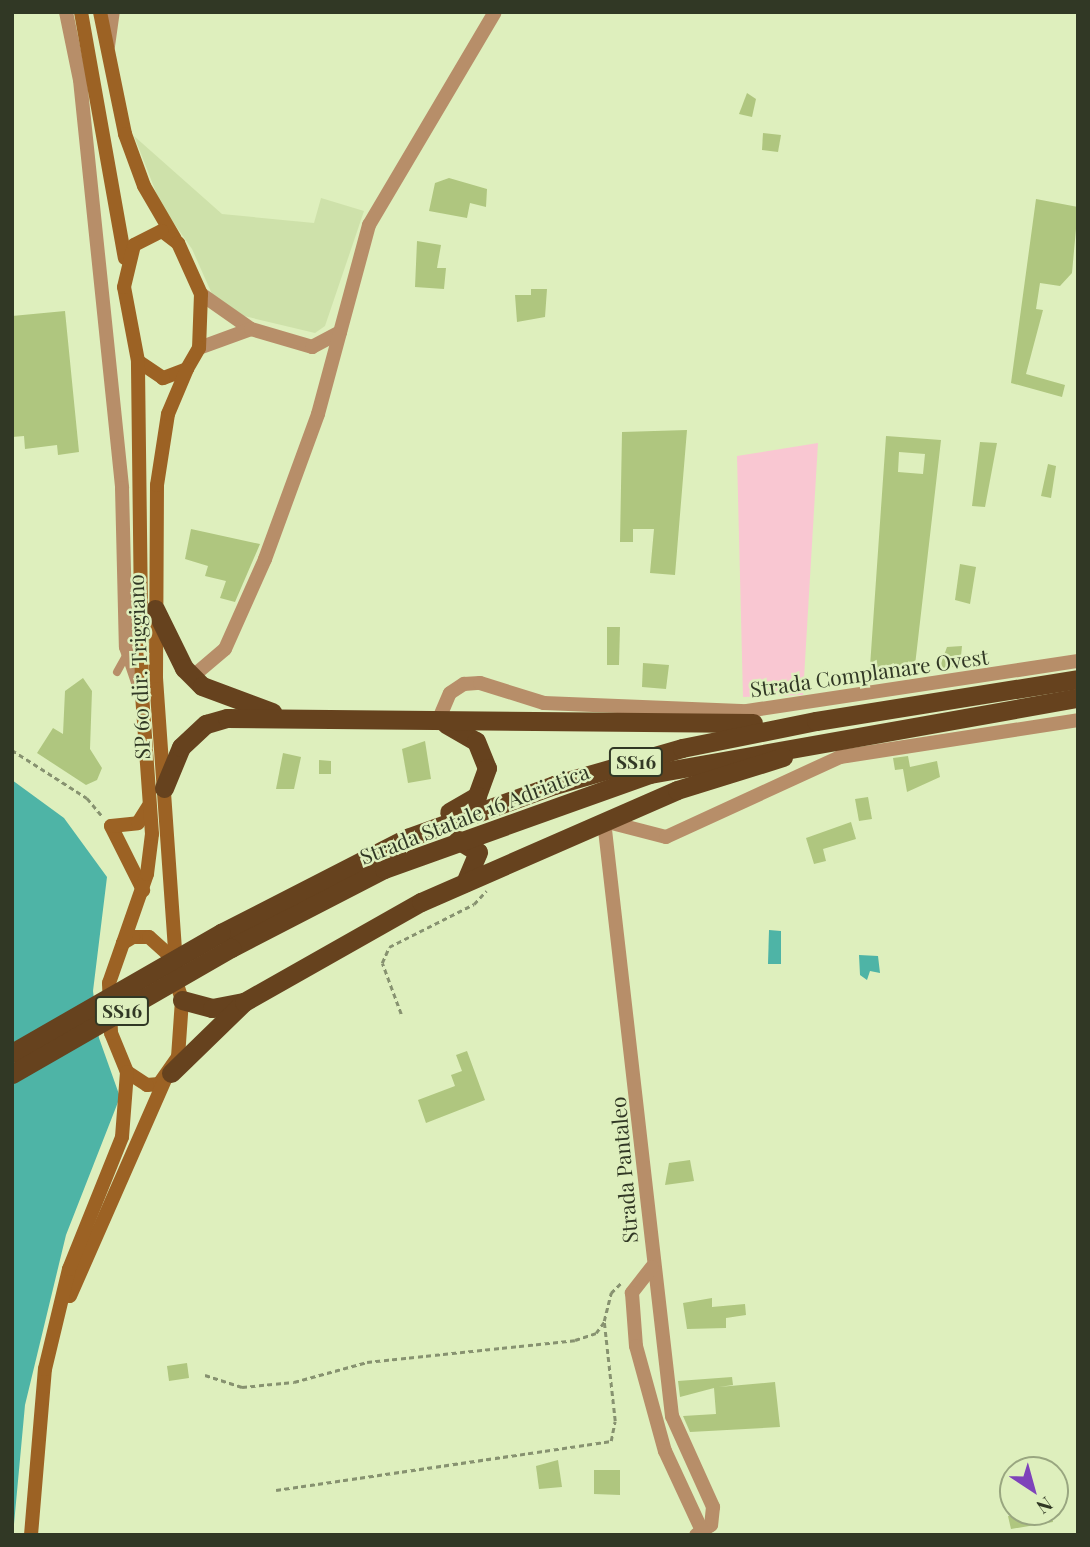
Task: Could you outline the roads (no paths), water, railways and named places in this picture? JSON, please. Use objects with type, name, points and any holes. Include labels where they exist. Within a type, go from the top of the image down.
[{"type":"highway","points":[[155,609],[192,677],[210,691],[280,714]]},
{"type":"highway","name":"Strada Statale 16 Adriatica","points":[[12,1074],[226,941],[384,869],[458,840],[650,774],[819,730],[1078,679]]},
{"type":"highway","name":"Strada Statale 16 Adriatica","points":[[12,1053],[226,941],[407,838],[670,752],[819,730],[1078,698]]},
{"type":"highway","name":"SS16","points":[[164,788],[181,747],[206,724],[280,714],[438,721],[819,730]]},
{"type":"highway","name":"SS16","points":[[407,838],[465,805],[485,782],[484,753],[476,740],[438,721]]},
{"type":"highway","name":"SS16","points":[[168,1076],[244,1002],[461,884],[819,730]]},
{"type":"highway","points":[[458,840],[478,852],[517,859]]},
{"type":"highway","points":[[461,884],[470,879],[478,852]]},
{"type":"highway","points":[[182,1000],[212,1008],[244,1002]]},
{"type":"main road","points":[[32,1535],[54,1333],[69,1269],[122,1137],[127,1072],[109,1012],[109,983],[143,891],[151,854],[142,695],[138,361],[126,305],[125,260],[108,141],[81,12]]},
{"type":"main road","points":[[100,12],[125,134],[144,186],[178,243],[201,294],[199,348]]},
{"type":"main road","points":[[125,260],[153,232],[178,243]]},
{"type":"main road","name":"SP 60 dir. Triggiano","points":[[54,1333],[168,1076],[182,1000],[176,969],[155,609],[161,451],[187,369],[199,348]]},
{"type":"main road","points":[[138,361],[163,378],[187,369]]},
{"type":"main road","points":[[143,891],[111,826],[138,822],[149,806]]},
{"type":"main road","points":[[123,943],[149,937],[176,969]]},
{"type":"main road","points":[[127,1072],[147,1085],[168,1076]]},
{"type":"street","points":[[66,12],[80,80],[122,488],[128,652],[142,695]]},
{"type":"street","points":[[107,51],[113,12]]},
{"type":"street","points":[[192,677],[225,649],[303,458],[369,225],[495,12]]},
{"type":"street","points":[[201,294],[251,329],[312,347],[328,374]]},
{"type":"street","points":[[103,305],[126,305]]},
{"type":"street","points":[[199,348],[251,329]]},
{"type":"street","points":[[312,347],[340,332]]},
{"type":"street","name":"Strada Complanare Ovest","points":[[438,721],[450,693],[464,684],[480,683],[544,704],[747,711],[1078,661]]},
{"type":"street","points":[[604,821],[666,837],[852,754],[1078,720]]},
{"type":"street","name":"Strada Pantaleo","points":[[604,821],[643,1138],[652,1267],[675,1432],[713,1507],[711,1525],[695,1535]]},
{"type":"street","points":[[652,1267],[629,1286],[636,1346],[665,1451],[704,1535]]},
{"type":"lane","points":[[117,672],[128,652]]},
{"type":"water","points":[[12,780],[64,818],[107,877],[93,991],[99,1038],[120,1097],[66,1235],[25,1405],[13,1535]]},
{"type":"water","points":[[769,930],[781,931],[781,964],[768,964]]},
{"type":"water","points":[[859,955],[878,956],[880,973],[870,971],[867,980],[860,975]]}]
